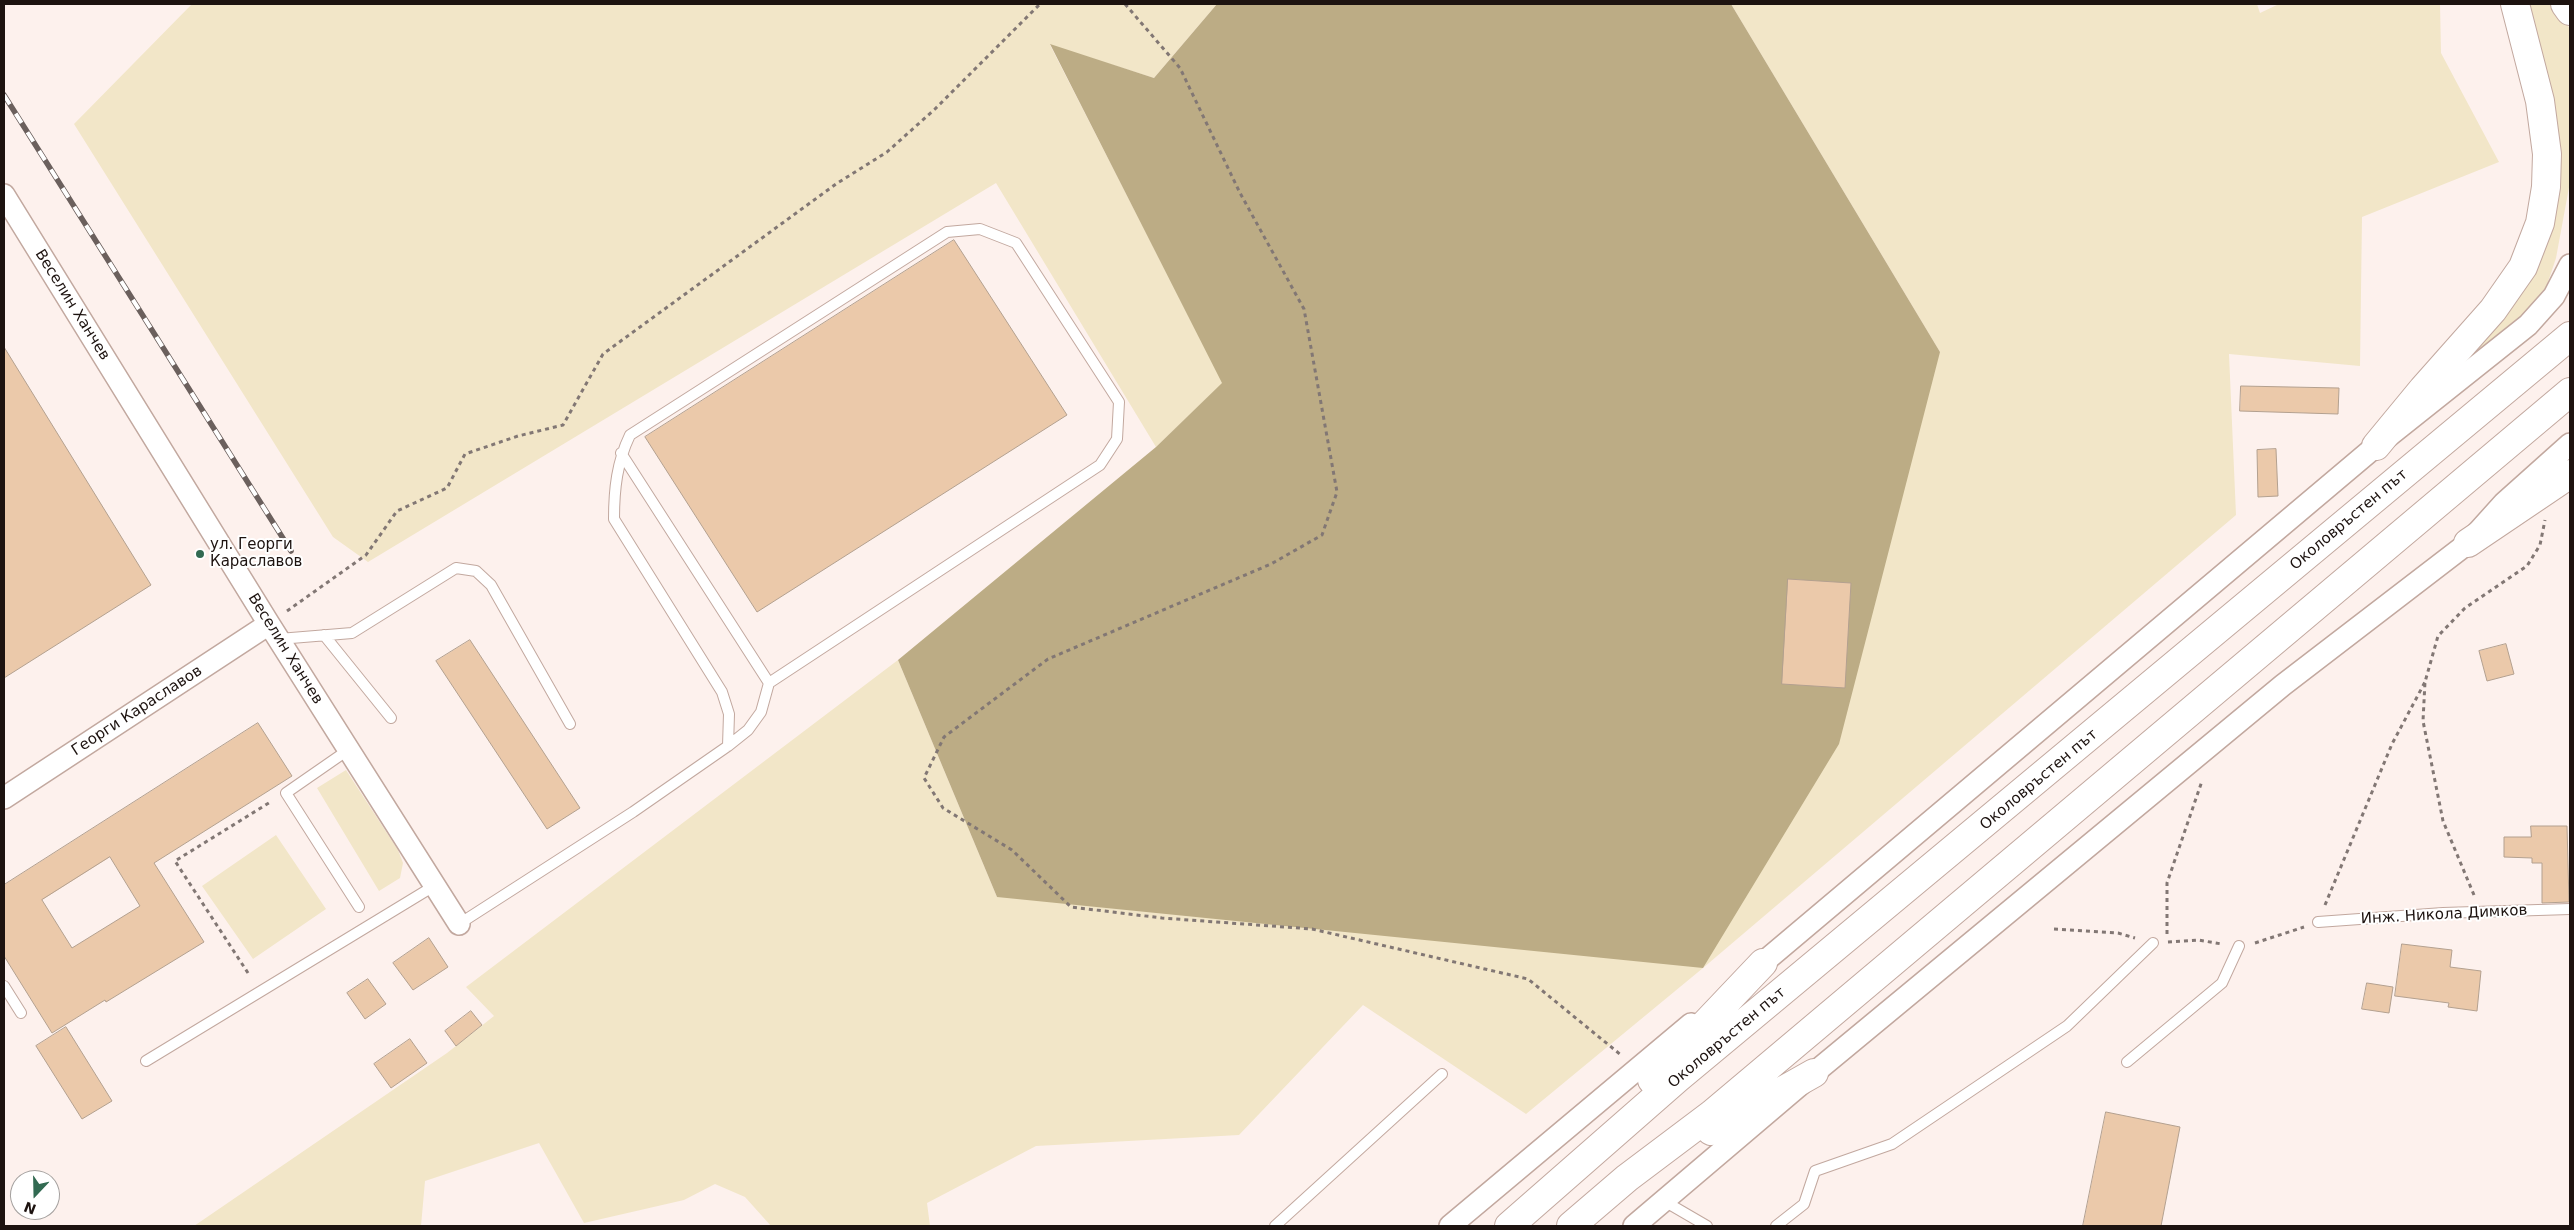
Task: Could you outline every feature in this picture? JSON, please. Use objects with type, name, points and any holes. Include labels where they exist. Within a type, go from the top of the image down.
[{"type":"main road","points":[[2376,446],[2422,389],[2493,310],[2523,267],[2540,223],[2546,187],[2547,154],[2540,101],[2515,4]]},
{"type":"main road","points":[[2565,4],[2570,11]]},
{"type":"main road","name":"Околовръстен път","points":[[1509,1226],[1678,1078],[2570,336]]},
{"type":"main road","points":[[1571,1226],[1627,1178],[1712,1114],[2570,392]]},
{"type":"main road","points":[[2468,543],[2570,474]]},
{"type":"main road","points":[[1532,1207],[1763,963]]},
{"type":"main road","points":[[1627,1178],[1814,1073]]},
{"type":"street","name":"Веселин Ханчев","points":[[4,195],[274,632],[459,924]]},
{"type":"street","points":[[1450,1226],[2376,446],[2528,325],[2554,296],[2570,265]]},
{"type":"street","points":[[1634,1226],[1814,1073],[2283,685],[2468,543],[2504,503],[2570,444]]},
{"type":"street","name":"Георги Караславов","points":[[4,798],[274,632]]},
{"type":"lane","points":[[459,924],[633,812],[728,746],[748,730],[761,712],[769,683],[1100,465],[1118,439],[1119,402],[1016,243],[980,229],[947,232],[630,434],[621,453],[614,492],[614,519],[722,692],[729,714],[728,746]]},
{"type":"lane","points":[[621,453],[769,683]]},
{"type":"lane","points":[[274,632],[324,635],[352,632],[456,568],[476,570],[490,585],[570,724]]},
{"type":"lane","points":[[324,635],[391,718]]},
{"type":"lane","points":[[348,750],[286,793],[359,907]]},
{"type":"lane","points":[[146,1061],[434,886]]},
{"type":"lane","name":"Инж. Никола Димков","points":[[2318,922],[2481,912],[2570,910]]},
{"type":"lane","points":[[1776,1226],[1804,1204],[1815,1171],[1892,1144],[2067,1026],[2153,943]]},
{"type":"lane","points":[[2127,1062],[2222,983],[2239,946]]},
{"type":"lane","points":[[4,986],[21,1013]]},
{"type":"lane","points":[[1276,1226],[1442,1074]]},
{"type":"lane","points":[[1664,1201],[1707,1226]]},
{"type":"path","points":[[274,632],[366,555],[397,511],[447,488],[465,454],[518,436],[563,425],[603,354],[836,184],[886,152],[935,109],[1040,4]]},
{"type":"path","points":[[1125,4],[1180,68],[1240,193],[1304,309],[1337,492],[1322,535],[1271,564],[1048,659],[944,737],[924,778],[943,808],[1012,850],[1071,907],[1162,918],[1312,929],[1528,979],[1638,1068]]},
{"type":"path","points":[[2481,912],[2443,822],[2423,721],[2426,682],[2438,636],[2465,608],[2527,566],[2540,545],[2546,516]]},
{"type":"path","points":[[2054,929],[2118,933],[2153,943],[2198,940],[2245,947],[2318,922],[2392,744],[2426,682]]},
{"type":"path","points":[[2168,942],[2167,883],[2203,778]]},
{"type":"path","points":[[248,973],[175,861],[286,793]]},
{"type":"shaded area","points":[[192,4],[1217,4],[1154,78],[1050,45],[1223,383],[1156,447],[996,183],[368,562],[333,537],[74,124]]},
{"type":"shaded area","points":[[1217,4],[1731,4],[1940,352],[1839,744],[1703,968],[997,897],[898,660],[1156,447],[1222,383],[1050,44],[1154,78]]},
{"type":"shaded area","points":[[1731,4],[2257,4],[2260,13],[2279,4],[2440,4],[2441,53],[2499,162],[2362,217],[2360,366],[2229,354],[2236,515],[1703,968],[1526,1114],[1363,1005],[1239,1135],[1036,1146],[927,1203],[930,1226],[771,1226],[745,1197],[715,1184],[684,1200],[584,1223],[539,1143],[425,1181],[421,1226],[194,1226],[447,1053],[494,1016],[466,987],[898,660],[997,897],[1940,352]]},
{"type":"shaded area","points":[[2521,4],[2553,4],[2570,29],[2570,182],[2556,258],[2546,288],[2518,324],[2452,376],[2555,208]]},
{"type":"shaded area","points":[[346,770],[398,850],[403,863],[400,878],[379,891],[317,788]]},
{"type":"shaded area","points":[[276,835],[326,909],[253,959],[202,886]]},
{"type":"building","points":[[954,240],[1067,415],[757,612],[645,437]]},
{"type":"building","points":[[4,347],[151,585],[4,678]]},
{"type":"building","points":[[2241,386],[2339,388],[2338,414],[2240,411]]},
{"type":"building","points":[[2276,449],[2278,496],[2258,497],[2257,450]]},
{"type":"building","points":[[1788,579],[1851,583],[1845,688],[1782,684]]},
{"type":"building","points":[[470,640],[580,808],[547,829],[436,661]]},
{"type":"building","points":[[2506,644],[2514,674],[2487,681],[2479,651]]},
{"type":"building","points":[[258,723],[292,776],[154,863],[204,942],[52,1033],[4,956],[4,885]],"holes":[[[110,857],[140,906],[72,948],[42,900]]]},
{"type":"building","points":[[2531,826],[2567,826],[2569,902],[2542,903],[2542,863],[2532,863],[2532,858],[2504,857],[2504,837],[2531,837]]},
{"type":"building","points":[[429,938],[448,967],[413,990],[393,963]]},
{"type":"building","points":[[2402,944],[2452,950],[2450,967],[2481,971],[2477,1011],[2448,1007],[2449,1003],[2395,996]]},
{"type":"building","points":[[368,979],[386,1004],[365,1019],[347,993]]},
{"type":"building","points":[[2367,983],[2393,987],[2389,1013],[2362,1009]]},
{"type":"building","points":[[471,1011],[482,1025],[456,1046],[445,1031]]},
{"type":"building","points":[[66,1027],[112,1101],[82,1119],[36,1046]]},
{"type":"building","points":[[410,1039],[427,1063],[391,1088],[374,1064]]},
{"type":"building","points":[[2106,1112],[2180,1127],[2161,1226],[2083,1226]]},
{"type":"railway","points":[[4,95],[291,551]]},
{"type":"place","name":"ул. Георги Караславов","points":[[200,554]]}]
